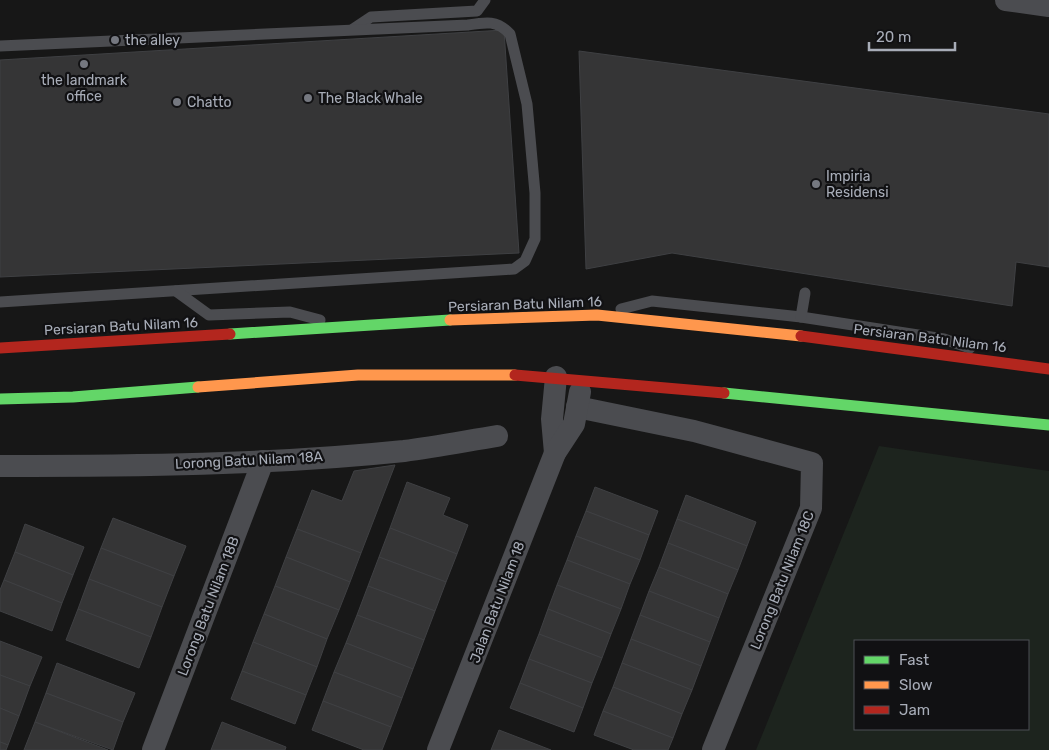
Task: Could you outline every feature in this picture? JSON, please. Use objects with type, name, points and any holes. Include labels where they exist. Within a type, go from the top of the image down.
[{"type":"street","points":[[1006,0],[1049,6]]},
{"type":"street","name":"Persiaran Batu Nilam 16","points":[[0,348],[501,317],[598,314],[800,336],[1049,369]]},
{"type":"street","points":[[0,399],[73,397],[358,376],[489,372],[583,379],[1049,425]]},
{"type":"street","name":"Jalan Batu Nilam 18","points":[[555,453],[552,419],[556,377]]},
{"type":"street","name":"Jalan Batu Nilam 18","points":[[438,750],[555,453],[574,424],[583,379]]},
{"type":"street","name":"Lorong Batu Nilam 18C","points":[[577,407],[694,430],[812,463],[811,508],[714,750]]},
{"type":"street","name":"Lorong Batu Nilam 18A","points":[[0,466],[124,466],[263,461],[405,450],[498,436]]},
{"type":"street","name":"Lorong Batu Nilam 18B","points":[[153,750],[263,461]]},
{"type":"lane","points":[[352,30],[371,17],[477,11],[485,0]]},
{"type":"lane","points":[[0,46],[468,25],[491,21],[503,27],[510,34],[527,104],[535,193],[535,239],[525,261],[514,269],[0,302]]},
{"type":"lane","points":[[176,291],[209,315],[290,312],[345,328]]},
{"type":"lane","points":[[801,317],[805,293]]},
{"type":"lane","points":[[598,314],[652,301],[801,317],[944,338],[1013,364]]},
{"type":"shaded area","points":[[879,446],[1049,471],[1049,750],[756,750]]},
{"type":"building","points":[[504,30],[519,253],[0,277],[0,60]]},
{"type":"building","name":"Impiria Residensi","points":[[579,51],[1049,114],[1049,267],[1016,262],[1012,306],[672,253],[586,269]]},
{"type":"building","points":[[395,465],[361,553],[297,529],[312,490],[342,501],[354,471]]},
{"type":"building","points":[[407,482],[450,498],[443,515],[468,525],[457,554],[390,528]]},
{"type":"building","points":[[595,487],[658,511],[649,535],[586,511]]},
{"type":"building","points":[[686,495],[756,522],[747,546],[677,519]]},
{"type":"building","points":[[586,511],[649,535],[640,560],[576,536]]},
{"type":"building","points":[[113,518],[186,546],[174,576],[101,548]]},
{"type":"building","points":[[677,519],[747,546],[738,570],[668,543]]},
{"type":"building","points":[[25,524],[84,547],[73,575],[15,552]]},
{"type":"building","points":[[390,528],[457,554],[446,582],[379,557]]},
{"type":"building","points":[[297,529],[361,553],[350,582],[286,557]]},
{"type":"building","points":[[576,536],[640,560],[630,584],[567,560]]},
{"type":"building","points":[[668,543],[738,570],[728,594],[659,567]]},
{"type":"building","points":[[101,548],[174,576],[162,607],[89,579]]},
{"type":"building","points":[[15,552],[73,575],[62,603],[4,580]]},
{"type":"building","points":[[286,557],[350,582],[339,610],[275,586]]},
{"type":"building","points":[[379,557],[446,582],[435,611],[368,586]]},
{"type":"building","points":[[567,560],[630,584],[621,609],[557,585]]},
{"type":"building","points":[[659,567],[728,594],[719,618],[649,591]]},
{"type":"building","points":[[89,579],[162,607],[151,637],[78,609]]},
{"type":"building","points":[[4,580],[62,603],[52,631],[0,611],[0,590]]},
{"type":"building","points":[[557,585],[621,609],[611,634],[548,609]]},
{"type":"building","points":[[275,586],[339,610],[327,639],[264,614]]},
{"type":"building","points":[[368,586],[435,611],[424,640],[357,615]]},
{"type":"building","points":[[649,591],[719,618],[710,642],[640,615]]},
{"type":"building","points":[[78,609],[151,637],[139,668],[66,640]]},
{"type":"building","points":[[548,609],[611,634],[602,658],[539,634]]},
{"type":"building","points":[[264,614],[327,639],[317,667],[253,642]]},
{"type":"building","points":[[357,615],[424,640],[413,669],[346,643]]},
{"type":"building","points":[[640,615],[710,642],[701,666],[631,639]]},
{"type":"building","points":[[539,634],[602,658],[592,683],[529,659]]},
{"type":"building","points":[[631,639],[701,666],[692,690],[622,663]]},
{"type":"building","points":[[0,641],[42,657],[30,686],[0,675]]},
{"type":"building","points":[[253,642],[317,667],[306,695],[242,671]]},
{"type":"building","points":[[346,643],[413,669],[402,698],[334,672]]},
{"type":"building","points":[[529,659],[592,683],[583,708],[520,683]]},
{"type":"building","points":[[57,663],[135,693],[123,722],[46,693]]},
{"type":"building","points":[[622,663],[692,690],[682,714],[613,687]]},
{"type":"building","points":[[242,671],[306,695],[295,724],[231,699]]},
{"type":"building","points":[[334,672],[402,698],[391,727],[323,701]]},
{"type":"building","points":[[0,675],[30,686],[19,716],[0,708]]},
{"type":"building","points":[[520,683],[583,708],[574,732],[510,708]]},
{"type":"building","points":[[613,687],[682,714],[673,738],[603,711]]},
{"type":"building","points":[[46,693],[123,722],[113,750],[35,722]]},
{"type":"building","points":[[323,701],[391,727],[382,750],[364,750],[312,730]]},
{"type":"building","points":[[0,708],[19,716],[8,745],[0,742]]},
{"type":"building","points":[[603,711],[673,738],[668,750],[634,750],[594,735]]},
{"type":"building","points":[[35,722],[108,750],[24,750]]},
{"type":"building","points":[[222,722],[286,747],[285,750],[211,750]]},
{"type":"building","points":[[499,730],[551,750],[491,750]]},
{"type":"building","points":[[0,742],[8,745],[6,750],[0,750]]},
{"type":"traffic: fast","points":[[230,334],[450,320]]},
{"type":"traffic: fast","points":[[0,399],[73,397],[198,387]]},
{"type":"traffic: fast","points":[[724,393],[1049,425]]},
{"type":"traffic: slow","points":[[450,320],[597,315],[801,336]]},
{"type":"traffic: slow","points":[[198,387],[358,375],[515,375]]},
{"type":"traffic: jam","points":[[0,348],[230,334]]},
{"type":"traffic: jam","points":[[801,336],[1049,369]]},
{"type":"traffic: jam","points":[[515,375],[724,393]]},
{"type":"place","name":"the alley","points":[[115,40]]},
{"type":"place","name":"the landmark office","points":[[84,64]]},
{"type":"place","name":"The Black Whale","points":[[308,98]]},
{"type":"place","name":"Chatto","points":[[177,102]]},
{"type":"place","name":"Impiria Residensi","points":[[816,184]]}]
